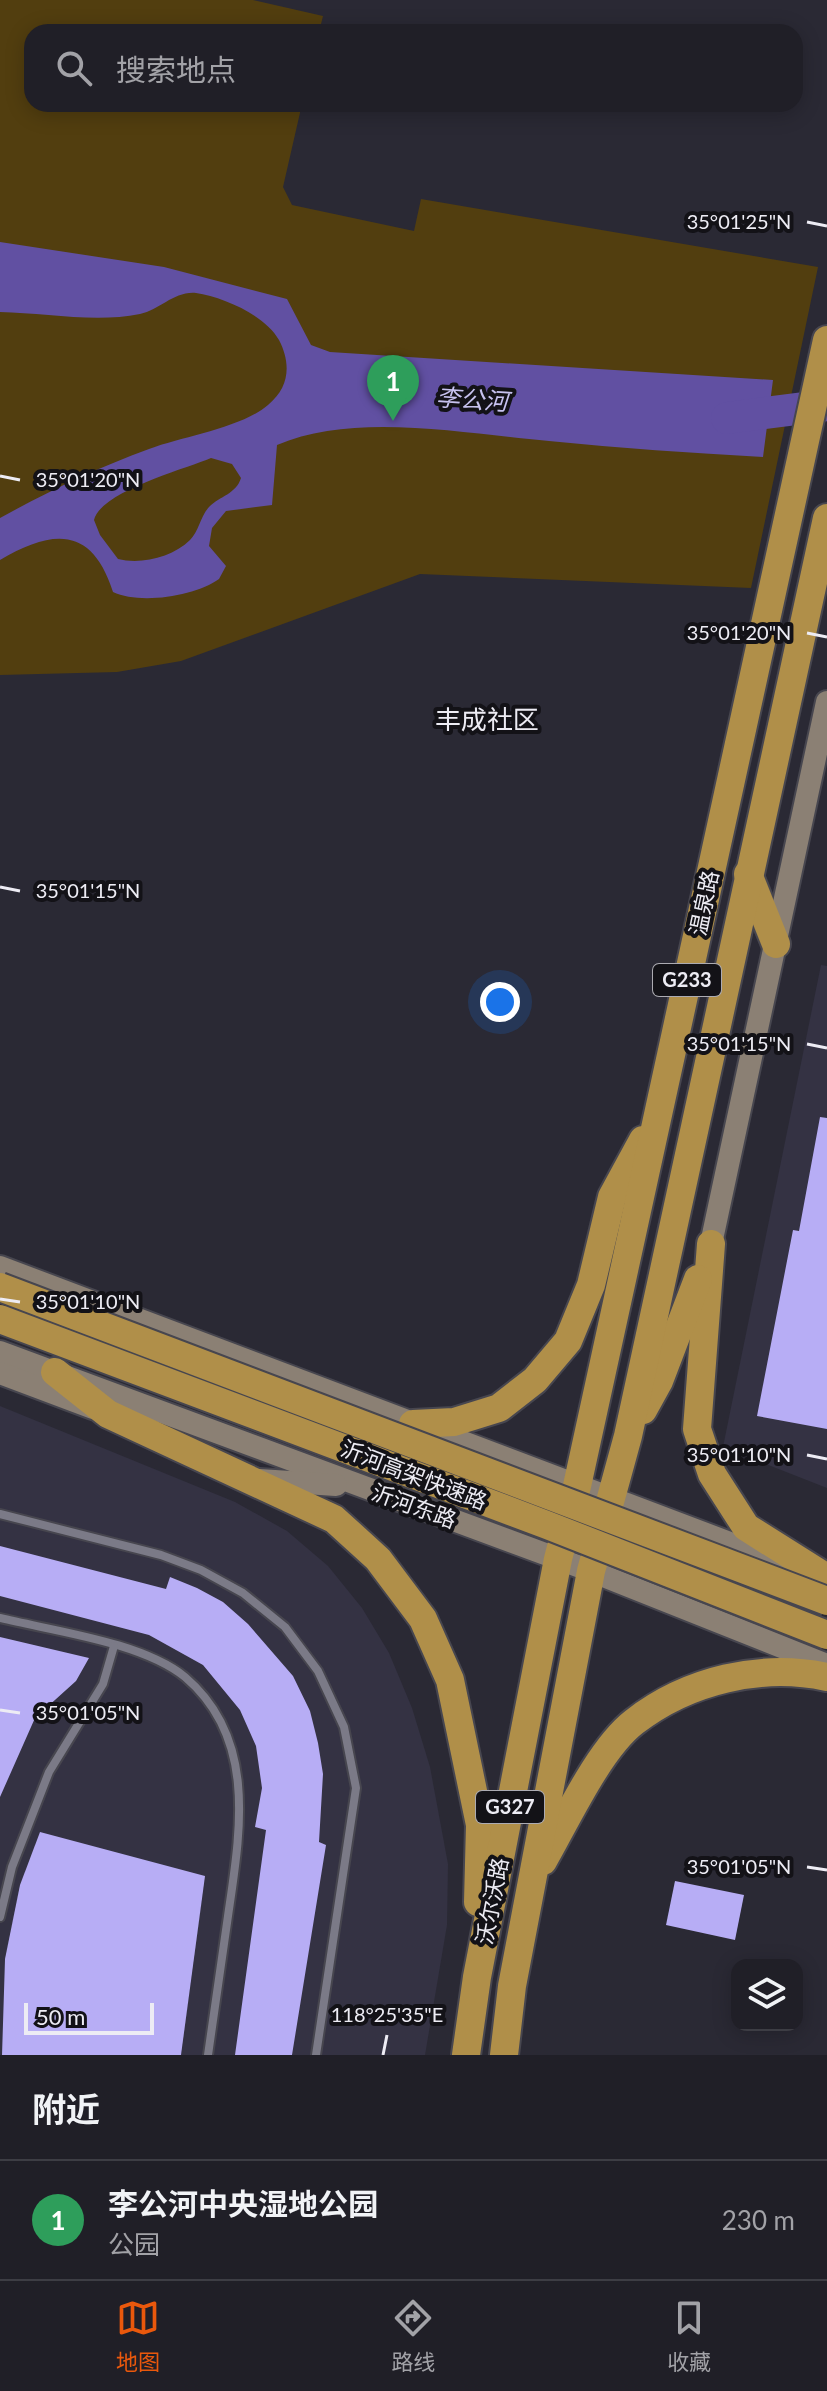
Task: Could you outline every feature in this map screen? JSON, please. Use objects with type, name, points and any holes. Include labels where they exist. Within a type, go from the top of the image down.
[{"type":"highway","name":"温泉路","points":[[558,1559],[606,1356],[826,345]]},
{"type":"highway","name":"温泉路","points":[[591,1571],[628,1436],[827,518]]},
{"type":"highway","points":[[748,874],[776,944]]},
{"type":"highway","points":[[413,1424],[454,1422],[499,1408],[535,1380],[568,1341],[591,1285],[612,1197],[659,1111]]},
{"type":"highway","points":[[628,1436],[659,1381],[711,1244]]},
{"type":"highway","points":[[711,1244],[697,1429],[712,1474],[746,1527],[827,1579]]},
{"type":"highway","points":[[591,1285],[606,1356]]},
{"type":"highway","name":"沂河高架快速路","points":[[0,1287],[827,1601]]},
{"type":"highway","name":"沂河高架快速路","points":[[0,1319],[827,1635]]},
{"type":"highway","points":[[55,1372],[108,1414],[334,1519],[378,1559],[423,1619],[450,1680],[480,1825],[477,1977]]},
{"type":"highway","name":"沃尔沃路","points":[[466,2055],[477,1977],[558,1559]]},
{"type":"highway","name":"沃尔沃路","points":[[504,2055],[512,1986],[591,1571]]},
{"type":"highway","points":[[533,1879],[598,1766],[633,1723],[679,1695],[722,1678],[777,1671],[827,1677]]},
{"type":"main road","points":[[711,1244],[827,702]]},
{"type":"main road","points":[[0,1267],[827,1579]]},
{"type":"main road","name":"沂河东路","points":[[0,1352],[591,1571],[827,1665]]},
{"type":"main road","points":[[0,1373],[108,1414]]},
{"type":"main road","points":[[249,1479],[361,1486]]},
{"type":"lane","points":[[0,1514],[161,1555],[201,1570],[243,1593],[285,1627],[318,1671],[344,1727],[356,1788],[316,2055]]},
{"type":"lane","points":[[0,1618],[146,1657],[183,1676],[193,1685],[211,1705],[228,1734],[239,1773],[241,1816],[208,2055]]},
{"type":"lane","points":[[0,1917],[12,1867],[49,1772],[103,1684],[114,1646]]},
{"type":"shaded area","points":[[0,0],[253,0],[323,16],[321,24],[24,24],[24,112],[300,112],[283,187],[292,205],[414,231],[421,199],[818,267],[751,588],[420,574],[181,661],[117,672],[0,675]]},
{"type":"shaded area","points":[[821,965],[827,966],[827,1488],[723,1447]]},
{"type":"shaded area","points":[[0,1406],[235,1502],[287,1531],[328,1566],[362,1608],[389,1653],[412,1708],[430,1767],[448,1864],[447,1925],[425,2055],[0,2055]]},
{"type":"water","points":[[0,242],[164,267],[287,299],[311,345],[330,352],[773,380],[763,457],[411,428],[340,429],[307,435],[277,445],[272,505],[226,511],[212,528],[209,546],[226,566],[219,579],[197,590],[168,597],[124,596],[113,592],[94,555],[82,545],[68,540],[37,543],[0,560],[0,518],[111,464],[163,444],[228,426],[257,413],[275,398],[284,383],[287,366],[283,349],[273,331],[254,315],[230,303],[196,293],[181,295],[147,312],[123,317],[88,318],[0,312]],"holes":[[[211,458],[232,464],[241,478],[239,483],[209,507],[193,536],[175,551],[146,560],[127,561],[118,559],[100,535],[94,520],[100,510],[127,491]]]},
{"type":"building","points":[[820,1117],[827,1118],[827,1429],[757,1416],[793,1230],[799,1231]]},
{"type":"building","points":[[0,1546],[166,1589],[170,1577],[197,1588],[223,1602],[248,1624],[293,1676],[310,1711],[318,1743],[323,1774],[319,1842],[326,1845],[292,2055],[235,2055],[266,1830],[255,1827],[262,1788],[256,1746],[240,1710],[203,1665],[149,1635],[0,1596]]},
{"type":"building","points":[[0,1637],[89,1658],[76,1681],[35,1718],[0,1797]]},
{"type":"building","points":[[40,1832],[205,1876],[181,2055],[2,2055],[5,1959],[20,1885]]},
{"type":"building","points":[[675,1881],[744,1895],[735,1940],[666,1925]]},
{"type":"waterway","name":"李公河","points":[[727,418],[827,405]]},
{"type":"place","name":"李公河中央湿地公园","points":[[393,421]]},
{"type":"district","name":"丰成社区","points":[[487,720]]}]
